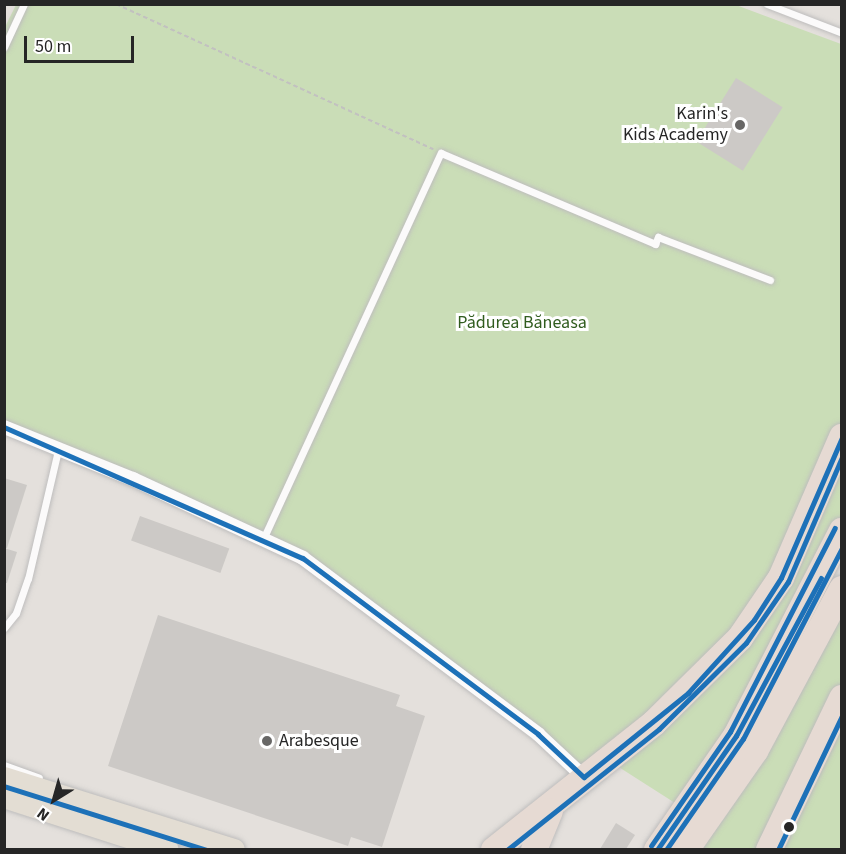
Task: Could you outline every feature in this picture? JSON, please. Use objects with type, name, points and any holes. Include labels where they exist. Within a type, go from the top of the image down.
[{"type":"highway","points":[[494,849],[555,803],[688,693],[754,620],[781,578],[842,436]]},
{"type":"highway","points":[[657,849],[736,736],[842,531]]},
{"type":"highway","points":[[686,849],[755,751],[842,589]]},
{"type":"highway","points":[[770,849],[842,698]]},
{"type":"highway","points":[[534,849],[538,829],[555,803]]},
{"type":"main road","points":[[4,778],[24,791],[176,842],[234,849]]},
{"type":"street","points":[[4,428],[264,537],[395,623],[538,734],[584,777]]},
{"type":"lane","points":[[4,46],[24,4]]},
{"type":"lane","points":[[767,4],[842,33]]},
{"type":"lane","points":[[264,537],[441,153],[655,244],[658,237],[770,280]]},
{"type":"lane","points":[[4,628],[16,613],[28,579],[58,450]]},
{"type":"lane","points":[[4,765],[24,791]]},
{"type":"path","points":[[116,4],[441,153]]},
{"type":"green space","name":"Pădurea Băneasa","points":[[16,5],[736,5],[841,44],[841,531],[686,810],[614,764],[590,783],[303,558],[5,427],[4,29]]},
{"type":"green space","points":[[841,589],[841,849],[686,850]]},
{"type":"building","name":"Karin's Kids Academy","points":[[736,78],[783,107],[743,171],[696,142]]},
{"type":"building","points":[[4,478],[27,485],[7,548],[4,547]]},
{"type":"building","points":[[140,516],[229,548],[220,573],[131,540]]},
{"type":"building","points":[[4,548],[17,552],[7,583],[4,583]]},
{"type":"building","name":"Arabesque","points":[[158,615],[400,695],[396,706],[425,716],[382,847],[351,837],[348,846],[108,766]]},
{"type":"building","points":[[616,823],[635,835],[626,849],[600,849]]},
{"type":"transit line","points":[[4,427],[303,558],[538,734],[584,777]]},
{"type":"transit line","points":[[584,777],[688,693],[754,620],[781,578],[842,438]]},
{"type":"transit line","points":[[507,850],[659,729],[746,643],[788,582],[842,457]]},
{"type":"transit line","points":[[651,846],[730,732],[835,528]]},
{"type":"transit line","points":[[666,850],[743,739],[842,548]]},
{"type":"transit line","points":[[657,850],[736,736],[821,578]]},
{"type":"transit line","points":[[778,850],[842,716]]},
{"type":"transit line","points":[[4,786],[207,850]]},
{"type":"place","name":"Karin's Kids Academy","points":[[740,125]]},
{"type":"place","name":"Arabesque","points":[[267,741]]}]
